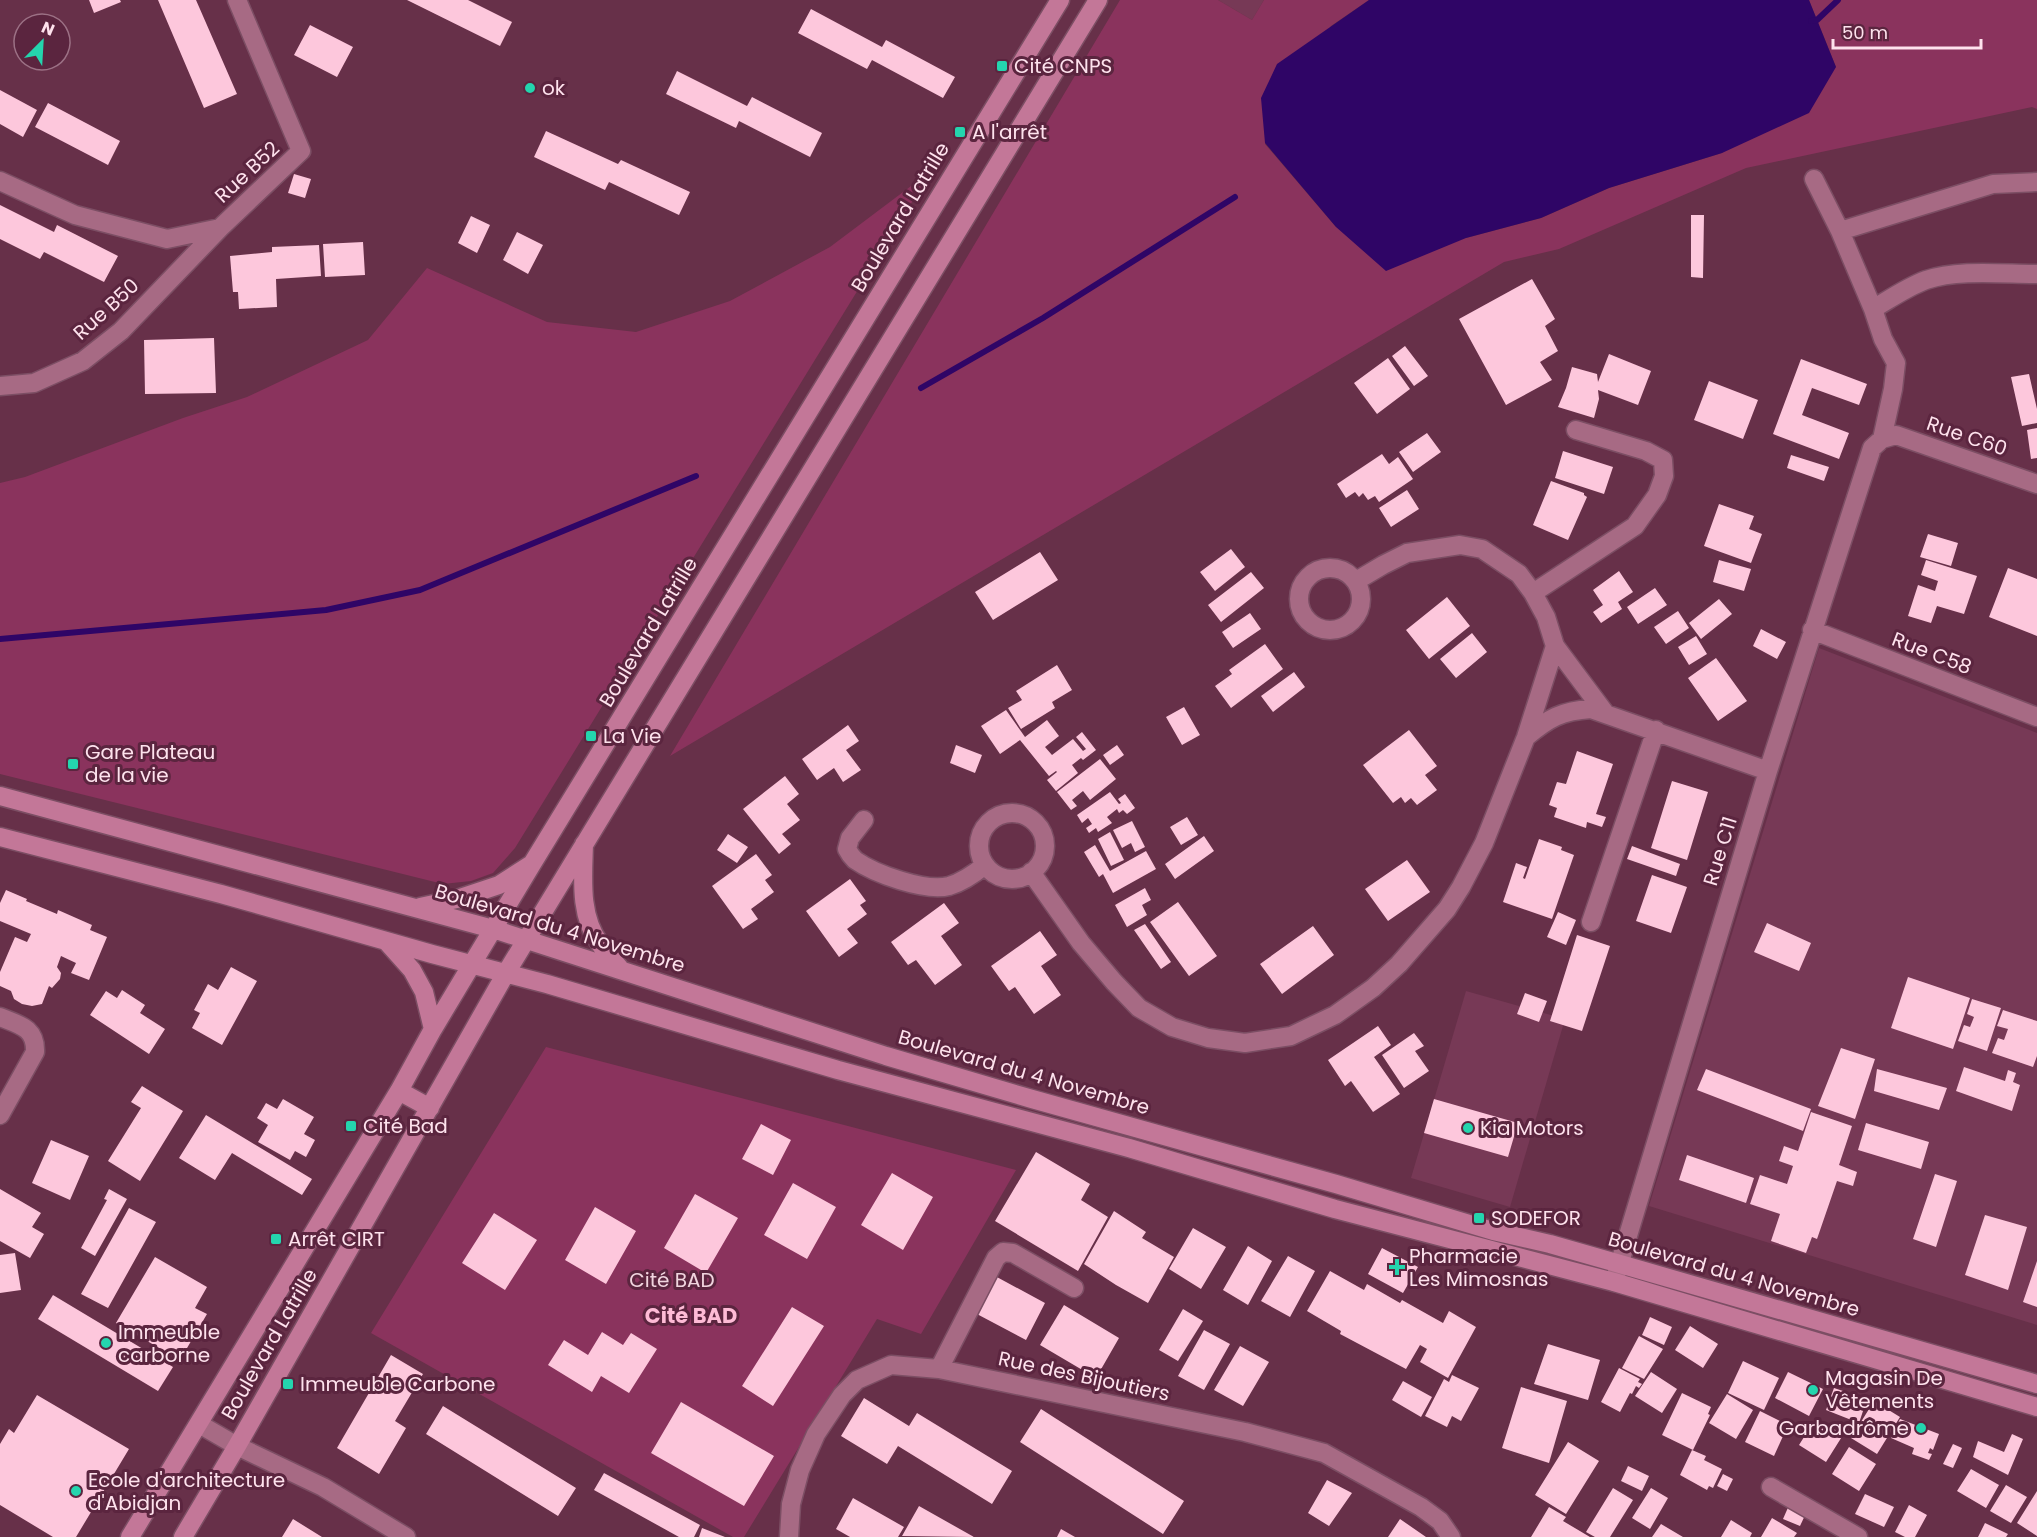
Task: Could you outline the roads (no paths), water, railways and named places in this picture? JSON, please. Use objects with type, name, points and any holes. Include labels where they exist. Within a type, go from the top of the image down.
[{"type":"main road","name":"Boulevard Latrille","points":[[130,1537],[399,1091],[433,1029],[532,864],[1060,0]]},
{"type":"main road","name":"Boulevard Latrille","points":[[183,1537],[506,973],[1098,0]]},
{"type":"main road","name":"Boulevard du 4 Novembre","points":[[0,796],[493,929],[886,1056],[1032,1100],[1336,1184],[1493,1231],[1550,1244],[2037,1384]]},
{"type":"main road","name":"Boulevard du 4 Novembre","points":[[0,837],[221,894],[506,973],[838,1071],[1129,1148],[1335,1209],[1614,1282],[2037,1407]]},
{"type":"main road","points":[[584,843],[583,880],[588,922],[598,943],[621,970]]},
{"type":"main road","points":[[416,908],[457,899],[499,885],[532,864]]},
{"type":"main road","points":[[386,941],[412,970],[424,992],[433,1029]]},
{"type":"main road","points":[[399,1091],[430,1108]]},
{"type":"street","name":"Rue B52","points":[[0,181],[75,215],[167,240],[220,228],[301,151],[237,0]]},
{"type":"street","name":"Rue C11","points":[[1614,1282],[1767,771],[1872,448],[1882,439],[1893,389],[1896,363],[1883,339],[1873,309],[1840,231],[1814,179]]},
{"type":"street","points":[[1840,231],[1994,184],[2037,182]]},
{"type":"street","name":"Rue B50","points":[[0,386],[33,383],[83,361],[122,331],[220,228]]},
{"type":"street","points":[[1873,309],[1927,279],[1951,275],[2037,274]]},
{"type":"street","points":[[1533,592],[1635,526],[1657,495],[1664,476],[1663,460],[1646,451],[1576,430]]},
{"type":"street","name":"Rue C60","points":[[1882,439],[1896,435],[2037,484]]},
{"type":"street","points":[[1356,581],[1407,553],[1460,544],[1482,549],[1519,574],[1533,592],[1546,617],[1555,646],[1605,713]]},
{"type":"street","name":"Rue C58","points":[[1812,630],[2037,717]]},
{"type":"street","points":[[1032,872],[1081,943],[1139,1008],[1172,1027],[1208,1038],[1245,1043],[1290,1036],[1335,1015],[1373,988],[1400,964],[1446,909],[1461,887],[1484,843],[1526,737],[1555,646]]},
{"type":"street","points":[[1526,737],[1548,719],[1569,711],[1591,709],[1767,771]]},
{"type":"street","points":[[1591,922],[1656,730]]},
{"type":"street","points":[[1017,813],[1029,818],[1039,827],[1044,838],[1045,851],[1040,863],[1032,872],[1020,878],[1007,878],[995,874],[985,865],[980,853],[979,841],[984,829],[993,819],[1004,814],[1017,813]]},
{"type":"street","points":[[864,820],[850,838],[847,849],[853,859],[873,870],[925,886],[946,887],[965,880],[985,865]]},
{"type":"street","points":[[0,1017],[30,1032],[35,1041],[34,1052],[0,1115]]},
{"type":"street","points":[[939,1369],[996,1258],[1003,1252],[1012,1253],[1074,1288]]},
{"type":"street","name":"Rue des Bijoutiers","points":[[789,1537],[791,1504],[800,1470],[816,1434],[842,1395],[857,1380],[891,1365],[939,1369],[1245,1432],[1324,1453],[1421,1507],[1440,1521],[1451,1537]]},
{"type":"street","points":[[199,1424],[237,1446],[323,1487],[406,1537]]},
{"type":"street","points":[[1772,1487],[1858,1537]]},
{"type":"waterway","points":[[1811,21],[1817,20],[1838,0]]},
{"type":"waterway","points":[[921,388],[1043,318],[1235,197]]},
{"type":"waterway","points":[[0,639],[326,610],[420,590],[696,476]]},
{"type":"place","name":"Cité CNPS","points":[[1002,66]]},
{"type":"place","name":"ok","points":[[530,88]]},
{"type":"place","name":"A l'arrêt","points":[[960,132]]},
{"type":"place","name":"La Vie","points":[[591,736]]},
{"type":"place","name":"Gare Plateau de la vie","points":[[73,764]]},
{"type":"place","name":"Cité Bad","points":[[351,1126]]},
{"type":"place","name":"Kia Motors","points":[[1468,1128]]},
{"type":"place","name":"SODEFOR","points":[[1479,1218]]},
{"type":"place","name":"Arrêt CIRT","points":[[276,1239]]},
{"type":"place","name":"Pharmacie Les Mimosnas","points":[[1397,1267]]},
{"type":"place","name":"Immeuble carborne","points":[[106,1343]]},
{"type":"place","name":"Immeuble Carbone","points":[[288,1384]]},
{"type":"place","name":"Magasin De Vêtements","points":[[1813,1390]]},
{"type":"place","name":"Garbadrôme","points":[[1921,1428]]},
{"type":"place","name":"Ecole d'architecture d'Abidjan","points":[[76,1491]]},
{"type":"district","name":"Cité BAD","points":[[691,1316]]}]
